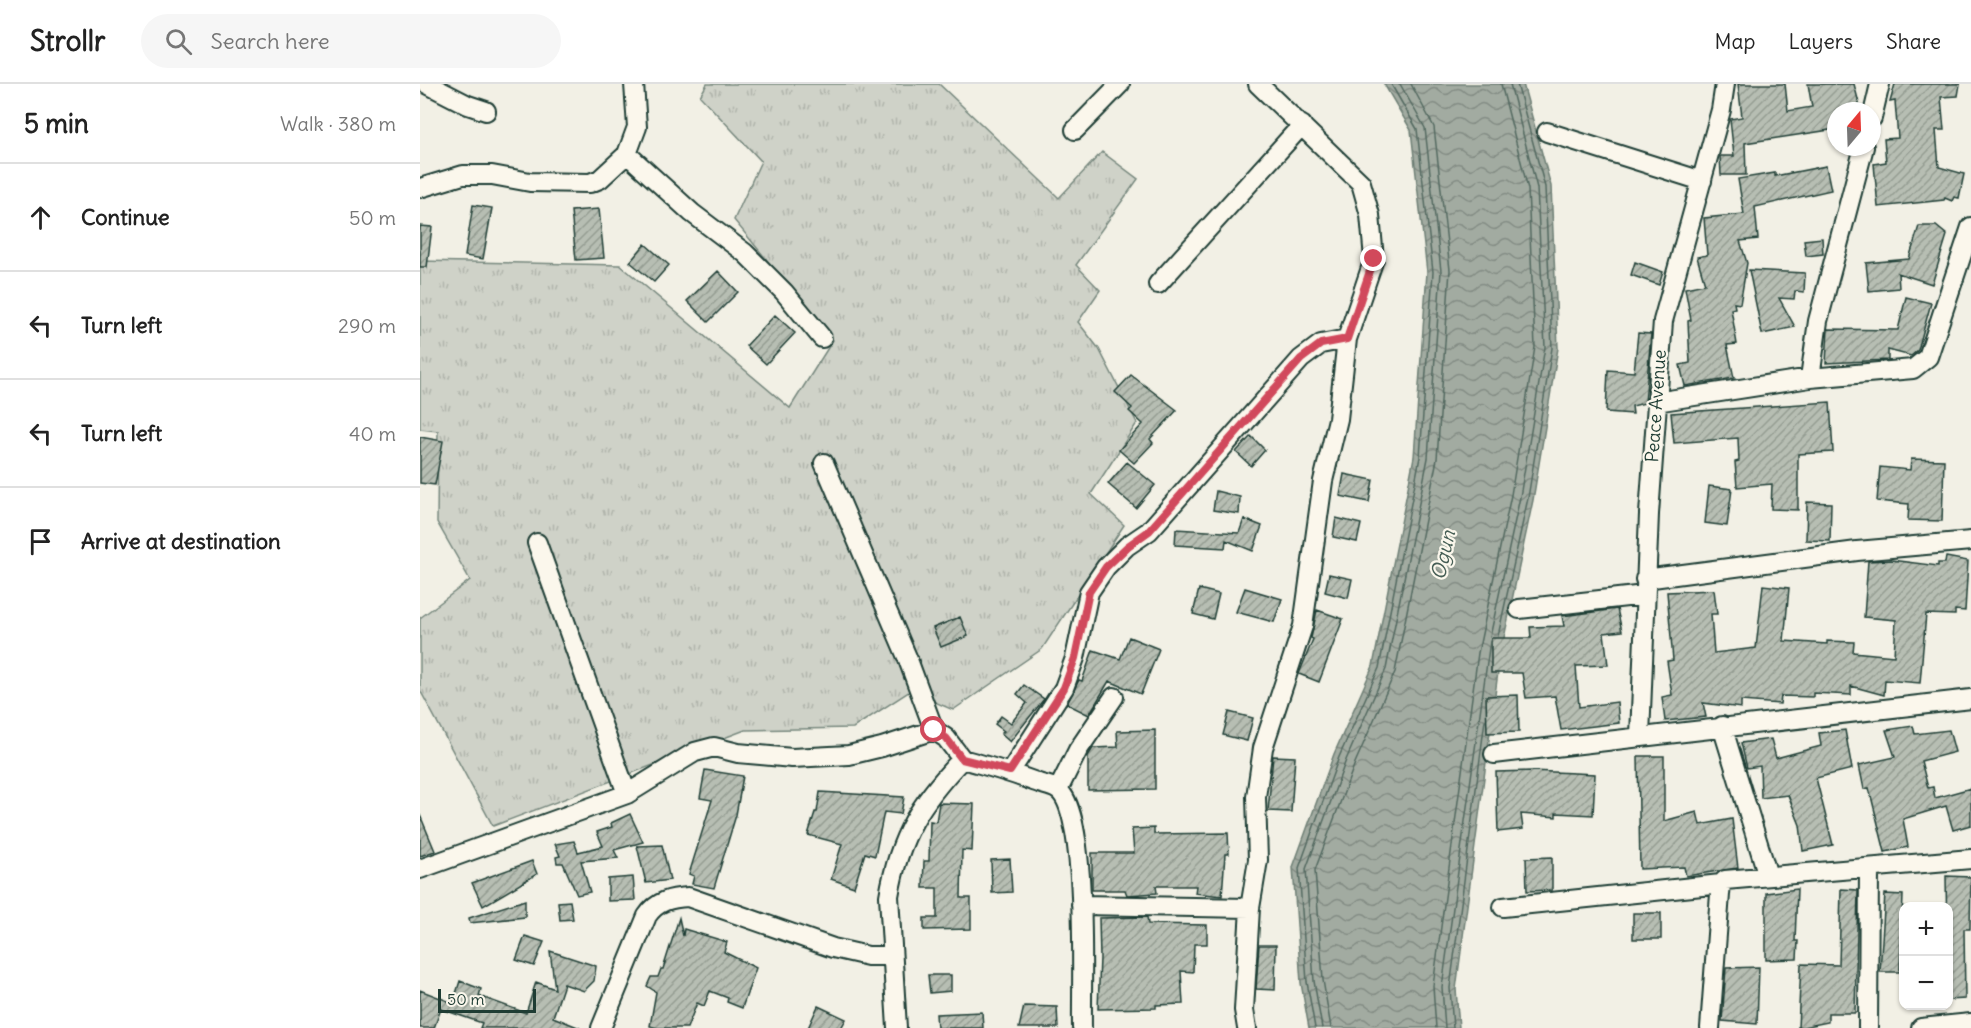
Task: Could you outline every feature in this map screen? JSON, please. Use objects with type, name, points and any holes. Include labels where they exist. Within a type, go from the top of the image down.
[{"type":"street","points":[[428,84],[468,105],[486,111]]},
{"type":"street","points":[[420,188],[463,175],[492,175],[530,182],[590,183],[600,179],[627,154],[637,127],[634,84]]},
{"type":"street","points":[[1075,130],[1120,84]]},
{"type":"street","points":[[1247,1028],[1244,1010],[1250,908],[1258,860],[1257,797],[1263,748],[1303,626],[1323,481],[1338,419],[1347,339],[1374,259],[1370,215],[1361,183],[1258,84]]},
{"type":"street","name":"Peace Avenue","points":[[1640,736],[1645,587],[1656,402],[1668,295],[1702,181],[1721,110],[1725,84]]},
{"type":"street","points":[[1876,102],[1880,84]]},
{"type":"street","points":[[1158,284],[1302,125]]},
{"type":"street","points":[[1547,132],[1702,181]]},
{"type":"street","points":[[627,154],[692,213],[745,253],[784,292],[822,338]]},
{"type":"street","points":[[1810,378],[1818,321],[1862,156]]},
{"type":"street","points":[[1656,402],[1810,378],[1913,369],[1928,357],[1971,227]]},
{"type":"street","points":[[1010,771],[1064,688],[1075,658],[1089,592],[1106,567],[1128,546],[1149,531],[1301,359],[1321,344],[1347,339]]},
{"type":"street","points":[[824,463],[907,657],[934,730],[946,738],[962,759],[1010,771],[1058,790],[1069,803],[1078,855],[1081,905],[1082,1028]]},
{"type":"street","points":[[1520,609],[1857,551],[1971,541]]},
{"type":"street","points":[[537,543],[627,794]]},
{"type":"street","points":[[1058,790],[1078,750],[1114,697]]},
{"type":"street","points":[[1494,754],[1971,699]]},
{"type":"street","points":[[1722,726],[1768,876]]},
{"type":"street","points":[[420,869],[627,794],[695,753],[714,747],[738,753],[792,758],[849,755],[934,730]]},
{"type":"street","points":[[897,1028],[889,896],[898,854],[909,827],[925,800],[962,759]]},
{"type":"street","points":[[1503,907],[1721,884],[1725,880],[1971,859]]},
{"type":"street","points":[[1868,1028],[1869,869]]},
{"type":"street","points":[[1710,1028],[1721,884]]},
{"type":"street","points":[[601,1028],[647,916],[660,903],[672,898],[688,897],[833,948],[868,956],[891,956]]},
{"type":"street","points":[[1081,905],[1250,908]]},
{"type":"street","points":[[1922,1028],[1971,1023]]},
{"type":"green space","points":[[707,84],[939,84],[1059,198],[1102,152],[1138,179],[1076,265],[1100,290],[1078,322],[1099,349],[1137,423],[1091,494],[1124,525],[1042,649],[953,710],[910,691],[853,728],[745,730],[493,826],[420,690],[420,618],[470,580],[437,522],[438,431],[420,429],[420,261],[620,265],[790,408],[833,340],[734,220],[761,161],[700,96]]},
{"type":"water","name":"Ogun","points":[[1384,84],[1523,84],[1551,186],[1558,348],[1533,500],[1500,657],[1456,989],[1459,1028],[1309,1028],[1301,983],[1293,867],[1334,754],[1373,666],[1414,457],[1427,272],[1411,130]]},
{"type":"building","points":[[1738,84],[1785,84],[1788,111],[1812,107],[1808,84],[1854,84],[1859,102],[1827,102],[1827,130],[1745,143],[1746,175],[1721,175],[1720,156],[1734,156],[1730,119],[1742,117]]},
{"type":"building","points":[[1895,84],[1960,84],[1958,96],[1941,97],[1944,130],[1936,130],[1939,167],[1964,174],[1959,198],[1954,197],[1952,201],[1945,198],[1944,200],[1878,207],[1874,164],[1886,162],[1884,139],[1898,138],[1895,101],[1890,102]]},
{"type":"building","points":[[1826,166],[1831,190],[1755,207],[1758,239],[1740,241],[1747,263],[1740,304],[1734,303],[1735,308],[1731,309],[1737,344],[1727,345],[1734,378],[1685,386],[1680,365],[1690,363],[1688,321],[1691,320],[1685,288],[1705,284],[1697,257],[1707,255],[1704,218],[1744,214],[1738,179],[1775,173],[1775,176]]},
{"type":"building","points":[[473,205],[492,208],[483,259],[465,256]]},
{"type":"building","points":[[599,209],[604,258],[576,260],[571,211]]},
{"type":"building","points":[[420,226],[432,227],[427,267],[420,267]]},
{"type":"building","points":[[1919,226],[1936,226],[1947,235],[1932,284],[1898,273],[1899,288],[1869,291],[1866,263],[1909,259]]},
{"type":"building","points":[[1822,238],[1823,254],[1806,256],[1804,240]]},
{"type":"building","points":[[645,244],[669,265],[654,282],[630,262]]},
{"type":"building","points":[[1635,262],[1663,272],[1659,285],[1631,275]]},
{"type":"building","points":[[1749,270],[1805,273],[1804,292],[1795,291],[1794,299],[1779,298],[1795,327],[1762,334]]},
{"type":"building","points":[[718,271],[738,292],[708,322],[687,301]]},
{"type":"building","points":[[1906,297],[1931,303],[1918,350],[1911,356],[1888,350],[1888,360],[1826,363],[1828,329],[1898,330]]},
{"type":"building","points":[[775,315],[795,333],[766,364],[746,346]]},
{"type":"building","points":[[1638,333],[1651,334],[1645,403],[1632,406],[1633,414],[1606,412],[1608,370],[1634,372]]},
{"type":"building","points":[[1131,375],[1177,410],[1150,439],[1153,443],[1134,463],[1119,450],[1143,424],[1129,411],[1132,408],[1115,392]]},
{"type":"building","points":[[1830,402],[1833,452],[1798,454],[1798,510],[1771,509],[1772,484],[1737,487],[1735,462],[1739,461],[1738,438],[1674,443],[1671,413]]},
{"type":"building","points":[[1251,436],[1265,450],[1251,466],[1236,452]]},
{"type":"building","points":[[420,437],[443,441],[435,485],[420,483]]},
{"type":"building","points":[[1911,459],[1944,460],[1942,521],[1908,520],[1909,504],[1877,501],[1880,467],[1910,470]]},
{"type":"building","points":[[1127,462],[1155,485],[1136,508],[1108,484]]},
{"type":"building","points":[[1344,474],[1373,480],[1369,502],[1340,496]]},
{"type":"building","points":[[1709,486],[1732,489],[1727,526],[1705,523]]},
{"type":"building","points":[[1216,491],[1240,497],[1239,514],[1213,510]]},
{"type":"building","points":[[1807,502],[1831,503],[1830,541],[1806,540]]},
{"type":"building","points":[[1336,518],[1361,524],[1357,542],[1333,537]]},
{"type":"building","points":[[1244,519],[1262,526],[1253,551],[1226,540],[1225,548],[1175,545],[1176,529],[1239,533]]},
{"type":"building","points":[[1946,557],[1968,561],[1965,611],[1955,610],[1955,615],[1926,614],[1920,683],[1885,680],[1884,695],[1851,686],[1851,695],[1813,693],[1813,697],[1781,696],[1780,704],[1741,701],[1741,708],[1703,703],[1706,717],[1665,721],[1662,697],[1672,695],[1667,661],[1673,660],[1667,592],[1714,590],[1717,614],[1711,614],[1714,653],[1756,648],[1763,585],[1789,588],[1784,641],[1827,644],[1827,641],[1854,642],[1853,652],[1894,656],[1896,620],[1864,617],[1868,561],[1891,560],[1938,566],[1938,563],[1945,563]]},
{"type":"building","points":[[1329,574],[1352,579],[1348,598],[1325,592]]},
{"type":"building","points":[[1245,588],[1282,599],[1274,622],[1236,612]]},
{"type":"building","points":[[1199,589],[1219,594],[1213,619],[1193,614]]},
{"type":"building","points":[[1617,609],[1622,631],[1604,633],[1608,665],[1576,666],[1579,707],[1617,702],[1619,723],[1561,730],[1555,696],[1526,698],[1522,673],[1491,673],[1491,638],[1531,638],[1530,627],[1564,626],[1562,616]]},
{"type":"building","points":[[1317,610],[1343,619],[1319,682],[1299,674],[1313,639],[1311,638]]},
{"type":"building","points":[[960,617],[968,636],[941,647],[933,628]]},
{"type":"building","points":[[1129,637],[1159,649],[1141,694],[1109,681],[1089,715],[1067,704],[1079,680],[1082,681],[1093,650],[1120,659]]},
{"type":"building","points":[[1024,685],[1044,699],[1010,742],[1001,734],[1004,731],[995,724],[1001,716],[1011,723],[1027,703],[1017,694]]},
{"type":"building","points":[[1518,695],[1519,732],[1487,733],[1486,696]]},
{"type":"building","points":[[1229,712],[1253,718],[1247,741],[1223,735]]},
{"type":"building","points":[[1913,726],[1915,734],[1949,730],[1955,752],[1921,761],[1928,788],[1933,787],[1935,798],[1971,788],[1971,825],[1953,830],[1946,806],[1903,819],[1908,847],[1885,852],[1869,788],[1864,789],[1859,765],[1895,757],[1886,730]]},
{"type":"building","points":[[1155,730],[1155,789],[1088,790],[1088,756],[1093,748],[1118,747],[1117,731]]},
{"type":"building","points":[[1845,730],[1852,769],[1816,778],[1833,845],[1803,851],[1800,825],[1788,795],[1761,798],[1760,766],[1747,768],[1741,743],[1771,739],[1776,758],[1821,746],[1819,733]]},
{"type":"building","points":[[1273,756],[1295,757],[1291,812],[1268,811]]},
{"type":"building","points":[[1638,756],[1664,756],[1664,821],[1697,812],[1700,825],[1732,819],[1738,868],[1686,876],[1684,867],[1640,869]]},
{"type":"building","points":[[705,770],[743,776],[736,815],[714,888],[692,884],[694,876],[689,874],[712,800],[700,798]]},
{"type":"building","points":[[1496,772],[1595,774],[1593,815],[1556,813],[1556,817],[1521,814],[1523,829],[1498,832]]},
{"type":"building","points":[[820,792],[904,797],[901,814],[884,812],[875,856],[865,853],[854,887],[831,879],[842,844],[808,835],[815,812],[817,812]]},
{"type":"building","points":[[939,803],[974,804],[972,851],[962,850],[961,898],[971,898],[971,929],[924,930],[924,918],[937,918],[937,888],[923,888],[924,861],[929,861],[930,821],[936,822]]},
{"type":"building","points":[[630,814],[643,842],[614,850],[618,858],[581,861],[590,892],[577,895],[563,863],[557,863],[556,857],[560,856],[555,844],[574,841],[578,852],[603,846],[597,832],[612,827],[611,823]]},
{"type":"building","points":[[420,815],[435,851],[420,856]]},
{"type":"building","points":[[1154,828],[1154,834],[1228,833],[1229,854],[1225,854],[1222,896],[1195,893],[1196,886],[1156,886],[1157,893],[1127,895],[1125,890],[1092,890],[1092,853],[1134,853],[1132,829]]},
{"type":"building","points":[[662,845],[670,880],[646,883],[637,846]]},
{"type":"building","points":[[1552,857],[1552,890],[1527,891],[1526,858]]},
{"type":"building","points":[[1010,859],[1012,892],[992,893],[991,860]]},
{"type":"building","points":[[532,861],[537,874],[483,906],[472,883]]},
{"type":"building","points":[[1946,876],[1971,877],[1970,929],[1964,929],[1965,999],[1953,1000],[1953,902],[1946,902]]},
{"type":"building","points":[[633,877],[635,900],[608,901],[608,879]]},
{"type":"building","points":[[1797,889],[1795,941],[1798,941],[1797,959],[1766,960],[1766,893]]},
{"type":"building","points":[[1841,889],[1858,890],[1855,1013],[1828,1013],[1828,1022],[1798,1028],[1801,964],[1839,965]]},
{"type":"building","points":[[1885,894],[1903,895],[1903,902],[1899,902],[1899,972],[1880,972]]},
{"type":"building","points":[[525,900],[525,917],[470,923],[469,918]]},
{"type":"building","points":[[570,901],[573,919],[560,920],[558,902]]},
{"type":"building","points":[[1633,913],[1661,913],[1661,939],[1633,939]]},
{"type":"building","points":[[1147,917],[1148,924],[1207,925],[1207,944],[1194,944],[1193,972],[1181,971],[1183,1004],[1156,1005],[1156,1008],[1098,1009],[1099,918]]},
{"type":"building","points":[[679,918],[683,936],[684,929],[727,942],[724,952],[756,968],[742,1008],[727,1002],[728,998],[710,991],[704,1006],[697,1003],[687,1028],[657,1028],[650,1026],[656,992],[647,986],[651,977],[658,977],[663,969]]},
{"type":"building","points":[[525,936],[544,942],[534,966],[516,960]]},
{"type":"building","points":[[1259,945],[1276,945],[1275,990],[1256,989]]},
{"type":"building","points":[[550,951],[596,966],[594,981],[584,991],[564,984],[553,1017],[580,1028],[480,1028],[482,1023],[441,1009],[434,1028],[420,1028],[420,990],[453,1003],[460,981],[481,989],[479,996],[526,1013],[536,982],[555,989]]},
{"type":"building","points":[[1759,967],[1757,1024],[1722,1021],[1726,968]]},
{"type":"building","points":[[928,975],[951,975],[951,991],[930,993]]},
{"type":"building","points":[[818,1006],[846,1019],[841,1028],[808,1028]]},
{"type":"building","points":[[1024,1006],[1057,1007],[1058,1028],[1019,1028]]},
{"type":"building","points":[[982,1012],[983,1028],[937,1028],[936,1014]]},
{"type":"route","points":[[934,730],[946,738],[962,759],[1010,771],[1048,709],[1064,688],[1075,658],[1089,592],[1106,567],[1128,546],[1149,531],[1301,359],[1321,344],[1347,339],[1374,259]]}]
